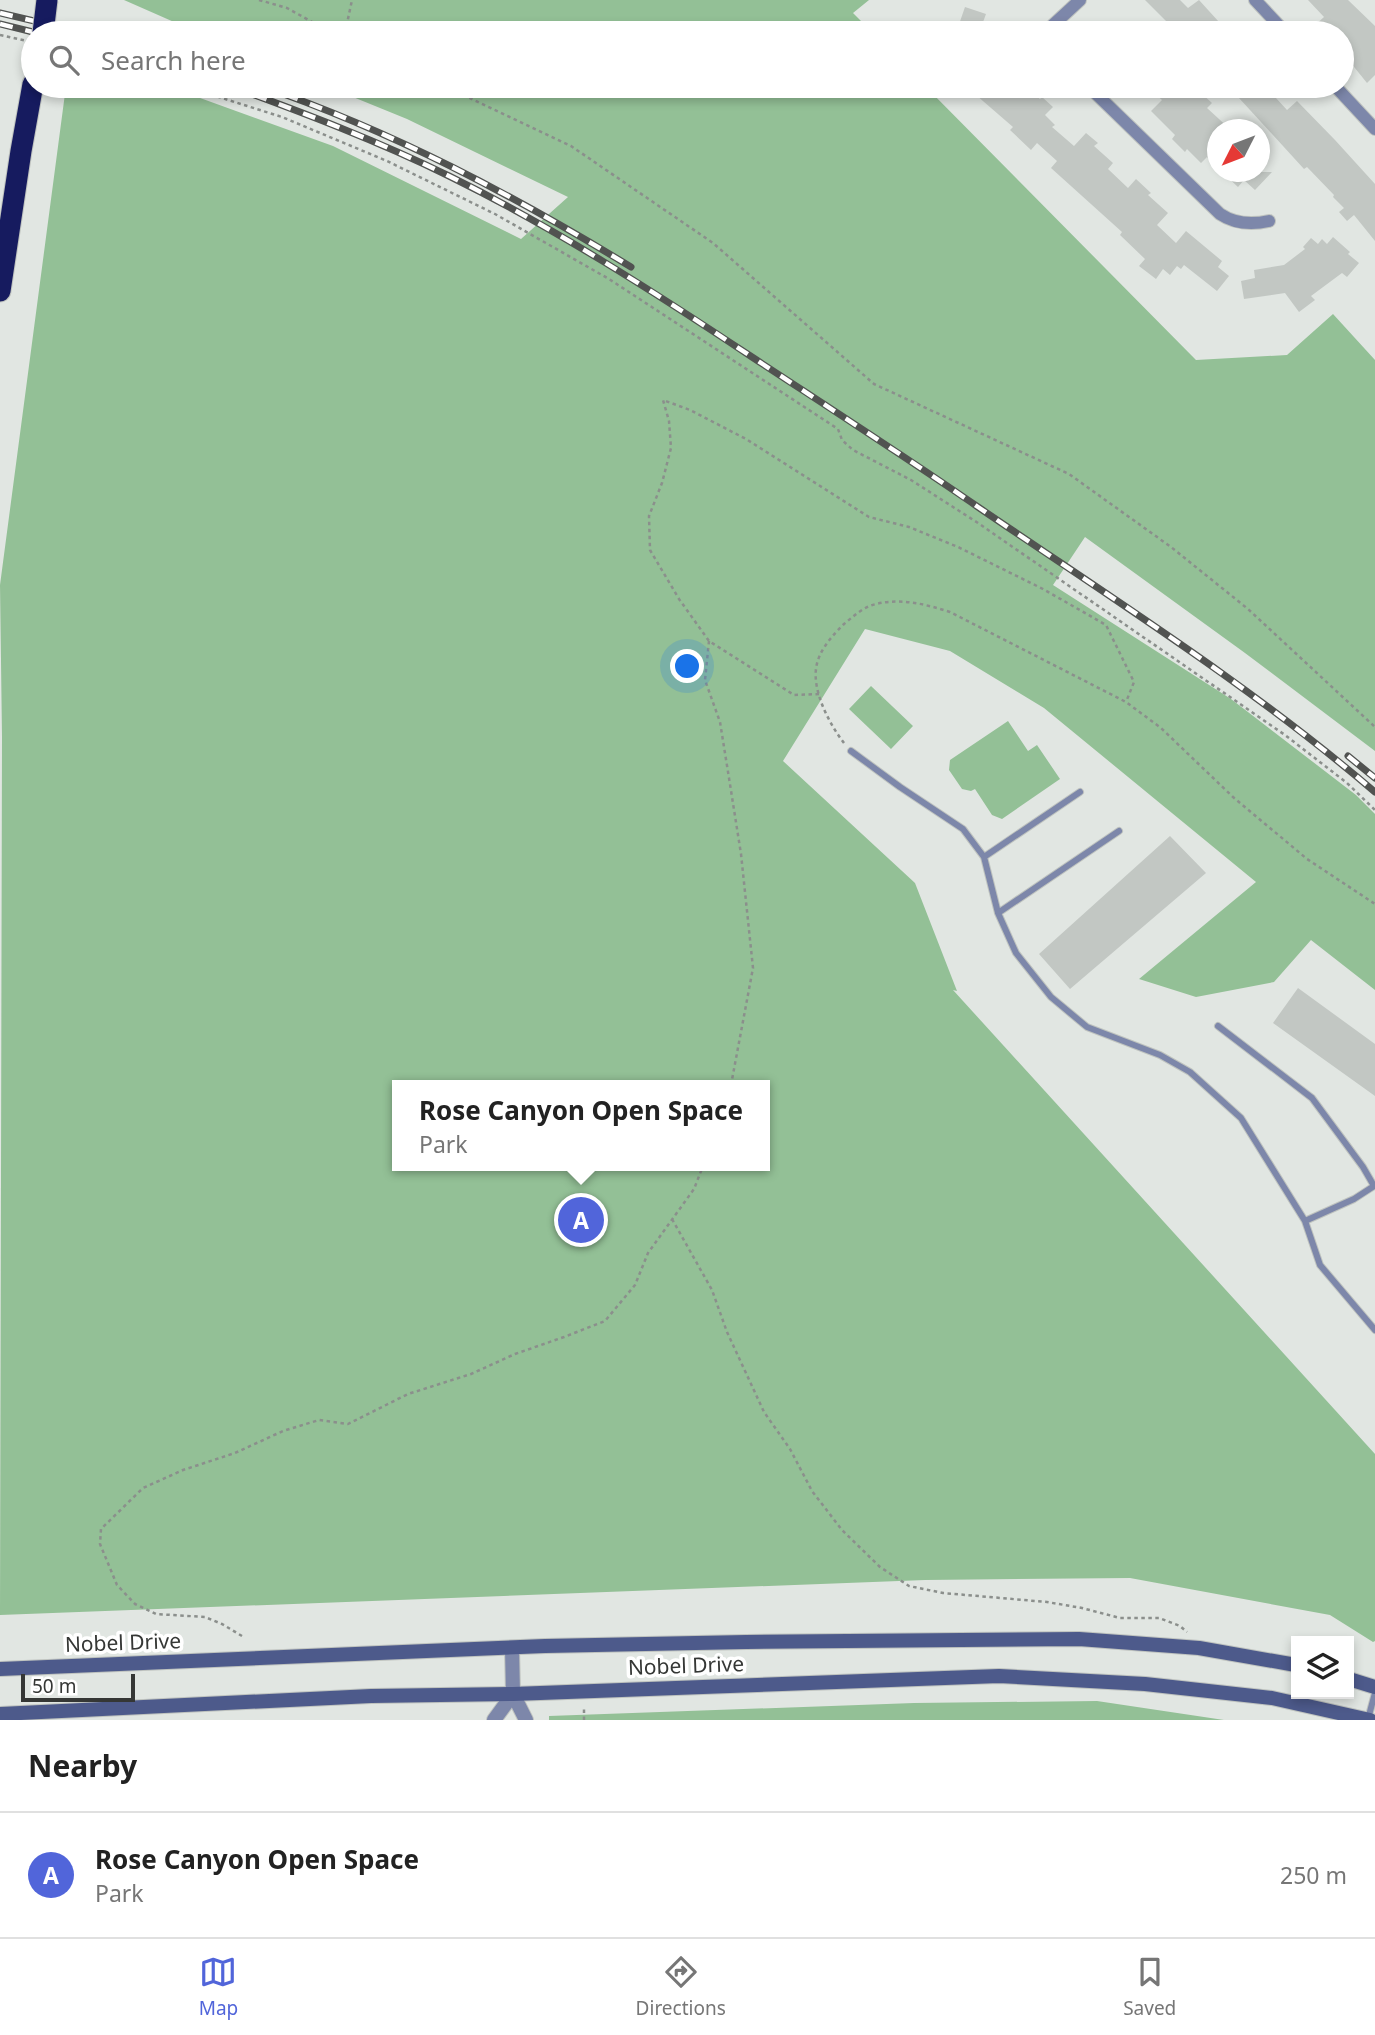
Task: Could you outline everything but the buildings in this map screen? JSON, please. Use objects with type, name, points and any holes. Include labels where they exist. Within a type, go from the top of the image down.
[{"type":"highway","points":[[44,21],[47,0]]},
{"type":"highway","points":[[0,291],[30,98]]},
{"type":"main road","name":"Nobel Drive","points":[[0,1669],[512,1648],[746,1642],[1079,1639],[1199,1648],[1291,1664]]},
{"type":"main road","name":"Nobel Drive","points":[[0,1714],[371,1696],[513,1694],[999,1676],[1145,1684],[1272,1698],[1369,1720]]},
{"type":"main road","points":[[1354,1681],[1375,1687]]},
{"type":"street","points":[[1057,21],[1080,0]]},
{"type":"street","points":[[1255,0],[1275,21]]},
{"type":"street","points":[[1100,98],[1231,222],[1255,224],[1269,220]]},
{"type":"street","points":[[1346,98],[1375,128]]},
{"type":"street","points":[[512,1648],[513,1694],[526,1720]]},
{"type":"street","points":[[495,1720],[513,1694]]},
{"type":"lane","points":[[851,751],[963,829],[984,857],[998,913],[1016,953],[1051,997],[1087,1027],[1160,1055],[1190,1072],[1241,1118],[1305,1221],[1320,1265],[1375,1330]]},
{"type":"lane","points":[[984,857],[1080,792]]},
{"type":"lane","points":[[998,913],[1119,831]]},
{"type":"lane","points":[[1218,1026],[1312,1098],[1374,1186],[1354,1199],[1305,1221]]},
{"type":"lane","points":[[1369,1720],[1375,1693]]},
{"type":"path","points":[[259,0],[287,8],[310,21]]},
{"type":"path","points":[[348,21],[352,0]]},
{"type":"path","points":[[0,35],[21,40]]},
{"type":"path","points":[[222,98],[282,117],[387,161],[495,214],[609,279],[838,429],[842,440],[853,450],[911,480],[978,523],[1286,734],[1347,783],[1375,810]]},
{"type":"path","points":[[469,98],[571,146],[713,243],[874,384],[1069,474],[1171,547],[1248,609],[1375,727]]},
{"type":"path","points":[[819,694],[794,695],[709,641],[679,599],[650,550],[649,516],[662,483],[671,448],[669,421],[663,400],[690,410],[746,439],[869,517],[909,527],[958,547],[1043,589],[1106,625],[1134,682],[1126,702]]},
{"type":"path","points":[[851,751],[829,722],[819,694],[816,669],[824,646],[833,634],[859,611],[873,604],[897,601],[926,604],[950,612],[1126,702],[1161,728],[1233,797],[1307,859],[1375,904]]},
{"type":"path","points":[[709,641],[705,680],[720,722],[741,854],[753,968],[732,1080]]},
{"type":"path","points":[[242,1636],[205,1617],[156,1614],[135,1604],[113,1578],[100,1544],[101,1529],[143,1488],[183,1470],[319,1420],[348,1424],[408,1394],[471,1374],[515,1354],[606,1321],[635,1285],[648,1252],[694,1189],[701,1171]]},
{"type":"path","points":[[672,1219],[712,1290],[727,1332],[764,1412],[790,1449],[812,1491],[842,1530],[880,1567],[909,1586],[943,1593],[1047,1602],[1120,1618],[1159,1618],[1180,1626],[1196,1638],[1199,1648]]},
{"type":"green space","points":[[124,0],[869,0],[853,13],[861,21],[172,21]]},
{"type":"green space","points":[[64,98],[200,98],[333,146],[521,239],[568,197],[407,119],[355,98],[937,98],[1196,360],[1287,355],[1333,314],[1375,360],[1375,751],[1085,537],[1053,585],[1231,699],[1356,795],[1375,814],[1375,990],[1311,940],[1274,982],[1196,997],[1139,979],[1256,882],[1044,708],[950,651],[865,629],[783,761],[915,883],[957,991],[953,990],[1375,1454],[1375,1641],[1330,1615],[1130,1578],[925,1580],[0,1615],[0,585]]},
{"type":"green space","points":[[871,686],[913,726],[891,749],[849,709]]},
{"type":"green space","points":[[1008,721],[1028,751],[1037,745],[1060,779],[1002,819],[992,815],[975,789],[962,789],[949,770],[950,760]]},
{"type":"green space","points":[[1097,1701],[1224,1720],[549,1720],[549,1716],[914,1703]]},
{"type":"railway","points":[[0,13],[34,21]]},
{"type":"railway","points":[[0,24],[21,29]]},
{"type":"railway","points":[[262,98],[422,163],[527,217],[604,262],[894,450],[1181,644],[1280,716],[1375,792]]},
{"type":"railway","points":[[294,98],[357,123],[451,166],[631,267]]},
{"type":"railway","points":[[1348,756],[1375,778]]},
{"type":"place","name":"Rose Canyon Open Space","points":[[581,1220]]}]
